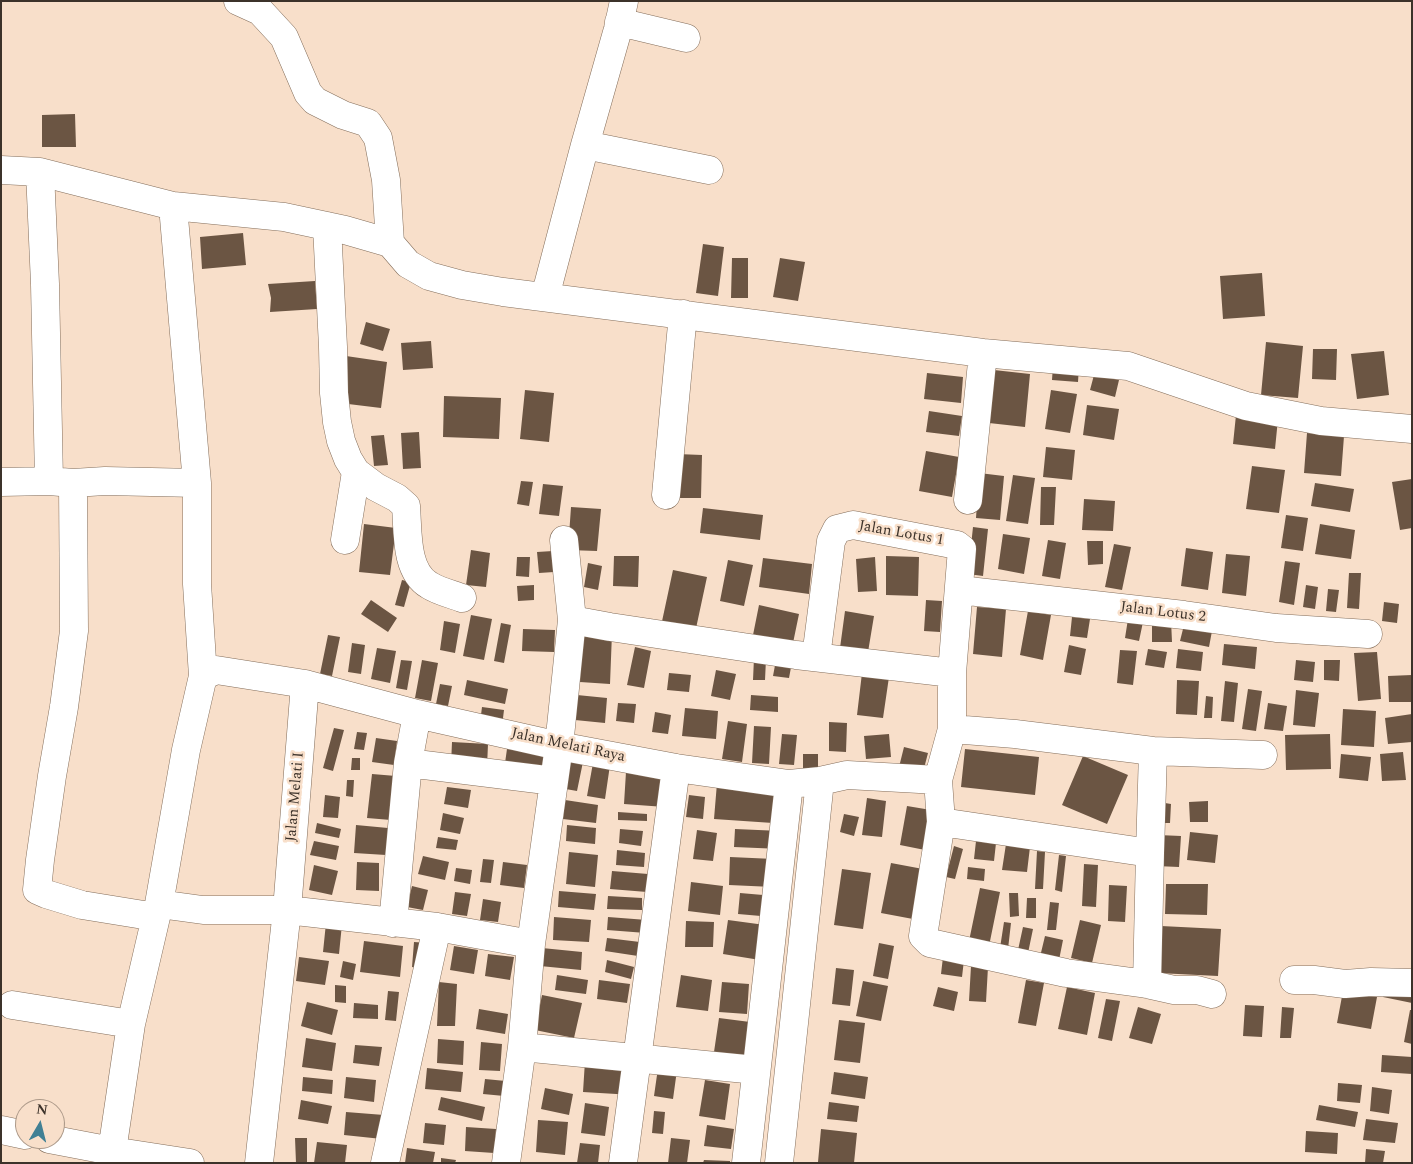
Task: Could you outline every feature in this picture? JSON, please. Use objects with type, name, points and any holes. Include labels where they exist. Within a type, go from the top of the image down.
[{"type":"street","points":[[238,1],[260,11],[284,37],[308,93],[315,100],[343,115],[368,123],[378,138],[386,180],[390,243]]},
{"type":"street","points":[[545,297],[622,12],[686,38]]},
{"type":"street","points":[[585,144],[709,170]]},
{"type":"street","points":[[1,170],[40,172],[173,206],[284,217],[327,226],[390,243],[408,264],[429,276],[462,285],[503,292],[984,353],[1128,366],[1246,406],[1321,421],[1412,429]]},
{"type":"street","points":[[40,172],[45,284],[74,631],[37,890],[82,905],[157,910],[287,910],[437,927],[531,944]]},
{"type":"street","points":[[112,1151],[131,1024],[157,910],[186,750],[202,676],[196,584],[197,483],[173,206]]},
{"type":"street","points":[[327,226],[334,393],[341,441],[348,459],[356,472],[376,487],[397,498],[406,506],[410,551],[418,576],[429,586],[462,598]]},
{"type":"street","points":[[666,495],[683,314]]},
{"type":"street","points":[[968,500],[984,353]]},
{"type":"street","points":[[344,540],[356,472]]},
{"type":"street","points":[[1,482],[105,480],[197,483]]},
{"type":"street","name":"Jalan Lotus 1","points":[[816,657],[831,541],[837,529],[853,525],[957,545],[962,549],[959,590]]},
{"type":"street","points":[[506,1163],[522,1047],[531,944],[559,746],[572,620],[564,540]]},
{"type":"street","points":[[959,590],[952,673],[952,729],[938,780],[941,822],[923,936],[926,941],[1066,973],[1147,984],[1174,990],[1197,990],[1212,994]]},
{"type":"street","name":"Jalan Lotus 2","points":[[959,590],[1184,615],[1276,628],[1368,634]]},
{"type":"street","points":[[572,620],[816,657],[952,673]]},
{"type":"street","name":"Jalan Melati Raya","points":[[202,676],[216,670],[305,684],[417,714],[559,746],[676,768],[790,784],[820,781],[847,774],[938,780]]},
{"type":"street","name":"Jalan Melati I","points":[[259,1163],[287,910],[305,684]]},
{"type":"street","points":[[393,923],[408,763],[417,714]]},
{"type":"street","points":[[952,729],[1015,734],[1154,751],[1264,755]]},
{"type":"street","points":[[1147,984],[1154,751]]},
{"type":"street","points":[[408,763],[554,781]]},
{"type":"street","points":[[623,1163],[676,768]]},
{"type":"street","points":[[779,1163],[820,781]]},
{"type":"street","points":[[746,1163],[790,784]]},
{"type":"street","points":[[941,822],[1150,853]]},
{"type":"street","points":[[385,1163],[437,927]]},
{"type":"street","points":[[1294,980],[1314,980],[1345,984],[1371,982],[1412,983]]},
{"type":"street","points":[[764,1000],[796,1005]]},
{"type":"street","points":[[12,1005],[131,1024]]},
{"type":"street","points":[[522,1047],[756,1070]]},
{"type":"street","points":[[1,1130],[15,1132]]},
{"type":"street","points":[[65,1142],[190,1163]]},
{"type":"building","points":[[75,114],[76,147],[42,147],[42,115]]},
{"type":"building","points":[[243,233],[246,265],[202,269],[200,237]]},
{"type":"building","points":[[703,244],[724,247],[718,296],[696,293]]},
{"type":"building","points":[[732,258],[748,258],[748,298],[731,298]]},
{"type":"building","points":[[780,258],[805,262],[798,301],[773,297]]},
{"type":"building","points":[[1262,273],[1265,316],[1223,319],[1220,276]]},
{"type":"building","points":[[315,281],[317,309],[270,312],[271,298],[268,284]]},
{"type":"building","points":[[366,322],[390,329],[383,351],[360,344]]},
{"type":"building","points":[[431,341],[433,368],[403,370],[401,343]]},
{"type":"building","points":[[1266,342],[1303,346],[1298,398],[1261,395]]},
{"type":"building","points":[[1313,349],[1337,349],[1336,380],[1312,379]]},
{"type":"building","points":[[1384,351],[1389,395],[1357,399],[1351,354]]},
{"type":"building","points":[[346,356],[387,362],[381,408],[340,403]]},
{"type":"building","points":[[1053,365],[1079,366],[1078,382],[1052,380]]},
{"type":"building","points":[[994,370],[1030,374],[1025,427],[989,423]]},
{"type":"building","points":[[927,373],[963,377],[961,403],[924,399]]},
{"type":"building","points":[[1094,375],[1119,380],[1115,397],[1090,390]]},
{"type":"building","points":[[525,390],[554,393],[549,442],[520,439]]},
{"type":"building","points":[[1051,390],[1077,394],[1070,433],[1045,429]]},
{"type":"building","points":[[444,396],[501,398],[499,439],[443,437]]},
{"type":"building","points":[[1087,405],[1119,409],[1114,440],[1083,435]]},
{"type":"building","points":[[929,411],[962,416],[959,436],[926,432]]},
{"type":"building","points":[[1236,415],[1278,419],[1275,449],[1233,444]]},
{"type":"building","points":[[419,432],[421,468],[403,469],[401,433]]},
{"type":"building","points":[[1307,433],[1344,436],[1341,476],[1304,473]]},
{"type":"building","points":[[384,435],[388,465],[374,466],[371,436]]},
{"type":"building","points":[[1046,447],[1075,450],[1072,480],[1043,477]]},
{"type":"building","points":[[926,451],[959,457],[952,497],[919,491]]},
{"type":"building","points":[[677,454],[702,455],[701,498],[676,498]]},
{"type":"building","points":[[1252,466],[1285,470],[1279,513],[1246,509]]},
{"type":"building","points":[[979,473],[1004,476],[1000,520],[976,518]]},
{"type":"building","points":[[1013,475],[1035,478],[1028,524],[1006,521]]},
{"type":"building","points":[[1412,479],[1412,528],[1400,530],[1392,482]]},
{"type":"building","points":[[521,481],[533,482],[529,506],[517,504]]},
{"type":"building","points":[[1315,483],[1354,489],[1350,512],[1311,506]]},
{"type":"building","points":[[543,484],[563,486],[559,516],[539,514]]},
{"type":"building","points":[[1041,487],[1056,487],[1054,525],[1040,525]]},
{"type":"building","points":[[1084,499],[1115,501],[1113,531],[1082,530]]},
{"type":"building","points":[[571,507],[601,509],[597,551],[568,550]]},
{"type":"building","points":[[703,508],[763,515],[760,540],[700,533]]},
{"type":"building","points":[[1286,515],[1308,518],[1303,551],[1281,548]]},
{"type":"building","points":[[364,524],[396,528],[390,575],[359,572]]},
{"type":"building","points":[[1320,524],[1355,530],[1351,559],[1315,554]]},
{"type":"building","points":[[973,527],[988,529],[983,576],[968,574]]},
{"type":"building","points":[[1003,534],[1030,538],[1024,574],[998,569]]},
{"type":"building","points":[[1048,540],[1066,543],[1060,579],[1042,576]]},
{"type":"building","points":[[1087,541],[1103,541],[1103,564],[1088,565]]},
{"type":"building","points":[[1114,544],[1131,547],[1122,590],[1105,587]]},
{"type":"building","points":[[1186,548],[1213,552],[1208,590],[1181,586]]},
{"type":"building","points":[[471,550],[490,553],[486,587],[466,585]]},
{"type":"building","points":[[553,551],[554,572],[539,573],[537,552]]},
{"type":"building","points":[[1226,554],[1250,556],[1246,596],[1222,593]]},
{"type":"building","points":[[614,556],[639,556],[638,587],[613,586]]},
{"type":"building","points":[[886,556],[919,557],[918,596],[886,595]]},
{"type":"building","points":[[517,557],[530,557],[529,577],[516,576]]},
{"type":"building","points":[[875,557],[877,591],[858,592],[856,559]]},
{"type":"building","points":[[763,558],[812,564],[809,594],[759,587]]},
{"type":"building","points":[[728,560],[753,565],[744,606],[720,601]]},
{"type":"building","points":[[1285,561],[1300,563],[1294,605],[1279,602]]},
{"type":"building","points":[[588,563],[602,566],[598,590],[584,587]]},
{"type":"building","points":[[673,570],[707,577],[695,633],[661,626]]},
{"type":"building","points":[[1349,573],[1361,573],[1359,609],[1347,608]]},
{"type":"building","points":[[402,580],[411,582],[404,607],[395,605]]},
{"type":"building","points":[[534,585],[534,600],[518,601],[517,586]]},
{"type":"building","points":[[1306,585],[1318,587],[1315,609],[1303,607]]},
{"type":"building","points":[[1328,589],[1339,590],[1336,612],[1326,611]]},
{"type":"building","points":[[371,600],[397,618],[388,632],[361,614]]},
{"type":"building","points":[[926,600],[942,601],[940,632],[924,631]]},
{"type":"building","points":[[1384,602],[1399,604],[1397,623],[1382,621]]},
{"type":"building","points":[[759,605],[799,614],[793,643],[753,635]]},
{"type":"building","points":[[977,607],[1006,609],[1002,657],[973,654]]},
{"type":"building","points":[[845,611],[874,616],[868,652],[840,648]]},
{"type":"building","points":[[1028,611],[1051,615],[1043,660],[1020,655]]},
{"type":"building","points":[[471,615],[492,619],[484,660],[463,656]]},
{"type":"building","points":[[1072,617],[1090,619],[1087,638],[1070,636]]},
{"type":"building","points":[[1128,619],[1143,622],[1139,641],[1125,638]]},
{"type":"building","points":[[1171,620],[1172,642],[1152,642],[1152,621]]},
{"type":"building","points":[[444,621],[460,624],[455,653],[440,650]]},
{"type":"building","points":[[501,623],[511,625],[504,663],[494,661]]},
{"type":"building","points":[[1184,625],[1212,631],[1209,647],[1180,641]]},
{"type":"building","points":[[523,629],[555,630],[554,652],[522,651]]},
{"type":"building","points":[[582,631],[612,633],[610,684],[580,682]]},
{"type":"building","points":[[328,635],[340,637],[332,676],[320,674]]},
{"type":"building","points":[[352,643],[365,645],[361,674],[348,672]]},
{"type":"building","points":[[1224,644],[1257,647],[1255,669],[1222,665]]},
{"type":"building","points":[[1069,645],[1086,649],[1081,675],[1064,672]]},
{"type":"building","points":[[635,647],[651,651],[644,688],[627,685]]},
{"type":"building","points":[[377,648],[396,651],[390,683],[371,679]]},
{"type":"building","points":[[1148,649],[1167,652],[1164,668],[1145,665]]},
{"type":"building","points":[[1178,649],[1203,652],[1201,671],[1176,668]]},
{"type":"building","points":[[1120,650],[1137,651],[1133,685],[1117,683]]},
{"type":"building","points":[[1377,652],[1381,699],[1358,701],[1354,653]]},
{"type":"building","points":[[754,658],[766,659],[765,680],[753,680]]},
{"type":"building","points":[[401,660],[412,661],[407,690],[396,688]]},
{"type":"building","points":[[422,660],[438,663],[431,701],[415,698]]},
{"type":"building","points":[[776,660],[792,662],[789,678],[773,676]]},
{"type":"building","points":[[1296,660],[1315,662],[1313,682],[1294,680]]},
{"type":"building","points":[[1324,660],[1340,660],[1339,681],[1324,680]]},
{"type":"building","points":[[716,670],[736,674],[730,700],[711,696]]},
{"type":"building","points":[[669,673],[691,675],[689,692],[667,690]]},
{"type":"building","points":[[862,673],[889,677],[883,718],[857,715]]},
{"type":"building","points":[[1412,675],[1412,702],[1389,702],[1388,676]]},
{"type":"building","points":[[467,680],[508,689],[505,704],[464,695]]},
{"type":"building","points":[[1177,680],[1199,681],[1197,715],[1176,714]]},
{"type":"building","points":[[1225,681],[1238,683],[1234,722],[1221,721]]},
{"type":"building","points":[[440,684],[452,686],[448,706],[436,704]]},
{"type":"building","points":[[1248,689],[1262,691],[1256,731],[1242,729]]},
{"type":"building","points":[[1296,690],[1319,693],[1315,727],[1293,725]]},
{"type":"building","points":[[577,695],[607,698],[605,723],[575,720]]},
{"type":"building","points":[[751,695],[778,697],[778,712],[750,710]]},
{"type":"building","points":[[1206,696],[1213,697],[1212,718],[1204,718]]},
{"type":"building","points":[[618,703],[636,704],[634,723],[616,721]]},
{"type":"building","points":[[1268,703],[1287,706],[1283,731],[1264,729]]},
{"type":"building","points":[[482,707],[504,710],[502,726],[480,723]]},
{"type":"building","points":[[685,708],[718,711],[716,739],[682,736]]},
{"type":"building","points":[[1343,709],[1376,711],[1374,747],[1341,745]]},
{"type":"building","points":[[655,712],[671,715],[668,734],[652,732]]},
{"type":"building","points":[[1412,714],[1412,742],[1388,744],[1385,718]]},
{"type":"building","points":[[728,721],[747,724],[742,762],[722,759]]},
{"type":"building","points":[[829,722],[847,723],[846,752],[829,751]]},
{"type":"building","points":[[754,726],[771,727],[769,764],[752,763]]},
{"type":"building","points":[[334,728],[344,730],[333,771],[323,768]]},
{"type":"building","points":[[357,732],[367,733],[364,750],[354,749]]},
{"type":"building","points":[[782,734],[797,735],[794,765],[779,764]]},
{"type":"building","points":[[889,734],[891,757],[866,759],[864,736]]},
{"type":"building","points":[[1330,734],[1331,769],[1286,770],[1285,735]]},
{"type":"building","points":[[376,738],[397,741],[394,765],[372,762]]},
{"type":"building","points":[[452,742],[488,744],[487,767],[451,765]]},
{"type":"building","points":[[904,747],[928,753],[922,776],[898,771]]},
{"type":"building","points":[[507,749],[545,754],[542,776],[504,770]]},
{"type":"building","points":[[965,749],[1039,757],[1035,795],[961,787]]},
{"type":"building","points":[[1403,752],[1406,780],[1382,781],[1380,754]]},
{"type":"building","points":[[567,753],[584,757],[577,791],[560,788]]},
{"type":"building","points":[[803,754],[818,754],[818,768],[803,768]]},
{"type":"building","points":[[1341,754],[1371,757],[1368,781],[1339,778]]},
{"type":"building","points":[[1083,756],[1128,775],[1107,824],[1062,805]]},
{"type":"building","points":[[352,758],[360,758],[360,770],[351,770]]},
{"type":"building","points":[[593,763],[610,765],[605,799],[587,796]]},
{"type":"building","points":[[626,772],[667,775],[665,807],[624,804]]},
{"type":"building","points":[[372,774],[396,776],[391,820],[367,818]]},
{"type":"building","points":[[347,780],[354,780],[353,797],[346,796]]},
{"type":"building","points":[[717,783],[776,787],[773,823],[714,819]]},
{"type":"building","points":[[447,787],[471,790],[468,808],[444,804]]},
{"type":"building","points":[[325,795],[340,797],[338,818],[323,817]]},
{"type":"building","points":[[689,795],[705,797],[703,819],[686,817]]},
{"type":"building","points":[[867,798],[886,801],[882,837],[862,835]]},
{"type":"building","points":[[565,800],[598,805],[596,823],[563,819]]},
{"type":"building","points":[[1208,801],[1208,822],[1190,822],[1189,802]]},
{"type":"building","points":[[1165,803],[1171,804],[1170,823],[1164,823]]},
{"type":"building","points":[[907,806],[937,811],[930,851],[900,845]]},
{"type":"building","points":[[618,812],[647,814],[647,821],[618,820]]},
{"type":"building","points":[[443,813],[464,818],[460,834],[440,830]]},
{"type":"building","points":[[844,814],[859,817],[854,836],[840,832]]},
{"type":"building","points":[[317,823],[341,829],[339,838],[315,833]]},
{"type":"building","points":[[356,825],[388,828],[386,855],[354,853]]},
{"type":"building","points":[[567,825],[596,828],[595,844],[566,841]]},
{"type":"building","points":[[620,829],[643,831],[641,846],[619,843]]},
{"type":"building","points":[[735,829],[781,831],[781,849],[734,847]]},
{"type":"building","points":[[697,830],[717,833],[713,861],[693,859]]},
{"type":"building","points":[[1190,832],[1218,835],[1215,863],[1187,860]]},
{"type":"building","points":[[1158,835],[1181,836],[1179,867],[1156,866]]},
{"type":"building","points":[[438,837],[458,840],[456,850],[436,848]]},
{"type":"building","points":[[314,841],[339,846],[336,860],[310,855]]},
{"type":"building","points":[[976,841],[996,843],[994,861],[974,859]]},
{"type":"building","points":[[1006,844],[1030,847],[1027,872],[1002,870]]},
{"type":"building","points":[[954,846],[963,849],[955,879],[946,877]]},
{"type":"building","points":[[617,850],[645,853],[644,867],[616,865]]},
{"type":"building","points":[[1037,851],[1045,852],[1043,889],[1035,889]]},
{"type":"building","points":[[569,852],[598,855],[595,887],[566,884]]},
{"type":"building","points":[[1059,855],[1066,856],[1062,892],[1055,890]]},
{"type":"building","points":[[423,856],[449,862],[445,880],[418,874]]},
{"type":"building","points":[[730,857],[774,859],[773,887],[729,885]]},
{"type":"building","points":[[483,859],[494,860],[491,883],[480,882]]},
{"type":"building","points":[[357,862],[379,863],[379,891],[356,890]]},
{"type":"building","points":[[503,862],[527,865],[524,888],[500,885]]},
{"type":"building","points":[[891,863],[923,869],[913,919],[881,913]]},
{"type":"building","points":[[1084,864],[1098,865],[1096,907],[1082,906]]},
{"type":"building","points":[[314,865],[338,871],[332,895],[309,890]]},
{"type":"building","points":[[968,867],[985,869],[984,881],[967,879]]},
{"type":"building","points":[[456,868],[472,870],[470,884],[454,881]]},
{"type":"building","points":[[842,869],[871,873],[863,929],[834,925]]},
{"type":"building","points":[[612,871],[648,874],[647,892],[610,889]]},
{"type":"building","points":[[691,882],[723,886],[720,915],[688,911]]},
{"type":"building","points":[[1166,884],[1208,884],[1207,915],[1165,914]]},
{"type":"building","points":[[1109,885],[1127,886],[1125,922],[1108,921]]},
{"type":"building","points":[[412,886],[428,890],[423,910],[407,907]]},
{"type":"building","points":[[980,888],[1000,892],[989,946],[969,941]]},
{"type":"building","points":[[559,891],[596,894],[594,910],[558,907]]},
{"type":"building","points":[[455,892],[471,894],[467,916],[452,914]]},
{"type":"building","points":[[740,893],[763,895],[761,916],[738,914]]},
{"type":"building","points":[[1009,893],[1018,893],[1019,916],[1010,917]]},
{"type":"building","points":[[608,896],[642,898],[642,910],[607,909]]},
{"type":"building","points":[[1027,898],[1036,898],[1036,918],[1026,918]]},
{"type":"building","points":[[483,899],[501,902],[498,922],[480,920]]},
{"type":"building","points":[[1050,902],[1059,903],[1056,930],[1047,930]]},
{"type":"building","points":[[554,917],[591,920],[589,942],[553,940]]},
{"type":"building","points":[[608,917],[647,920],[646,933],[607,930]]},
{"type":"building","points":[[728,920],[765,925],[760,960],[723,954]]},
{"type":"building","points":[[1080,920],[1101,925],[1092,963],[1071,958]]},
{"type":"building","points":[[686,921],[714,922],[713,947],[685,947]]},
{"type":"building","points":[[1004,922],[1011,923],[1008,949],[1000,948]]},
{"type":"building","points":[[326,923],[342,924],[339,954],[323,952]]},
{"type":"building","points":[[1161,926],[1221,929],[1218,976],[1158,973]]},
{"type":"building","points":[[1023,927],[1033,929],[1028,953],[1018,950]]},
{"type":"building","points":[[1045,936],[1063,940],[1058,965],[1039,961]]},
{"type":"building","points":[[607,938],[640,942],[638,956],[605,951]]},
{"type":"building","points":[[364,941],[403,946],[400,977],[360,972]]},
{"type":"building","points":[[414,942],[428,943],[426,969],[412,967]]},
{"type":"building","points":[[879,943],[894,946],[888,979],[873,976]]},
{"type":"building","points":[[454,946],[478,950],[474,974],[450,970]]},
{"type":"building","points":[[542,948],[582,952],[581,970],[540,966]]},
{"type":"building","points":[[488,954],[514,957],[510,980],[485,976]]},
{"type":"building","points":[[299,957],[329,961],[325,985],[296,981]]},
{"type":"building","points":[[943,957],[964,960],[962,977],[941,974]]},
{"type":"building","points":[[607,960],[634,967],[631,979],[605,972]]},
{"type":"building","points":[[343,961],[356,964],[353,980],[340,977]]},
{"type":"building","points":[[971,966],[988,967],[986,1002],[969,1001]]},
{"type":"building","points":[[836,968],[854,970],[850,1006],[832,1004]]},
{"type":"building","points":[[557,975],[588,980],[586,994],[555,990]]},
{"type":"building","points":[[681,975],[712,980],[708,1011],[676,1007]]},
{"type":"building","points":[[599,980],[630,984],[627,1003],[597,999]]},
{"type":"building","points":[[1026,980],[1044,983],[1036,1026],[1018,1023]]},
{"type":"building","points":[[863,981],[888,986],[881,1021],[856,1016]]},
{"type":"building","points":[[439,982],[457,984],[455,1026],[437,1026]]},
{"type":"building","points":[[722,982],[749,984],[747,1014],[719,1012]]},
{"type":"building","points":[[335,985],[346,986],[346,1003],[335,1002]]},
{"type":"building","points":[[938,987],[958,992],[954,1011],[933,1006]]},
{"type":"building","points":[[1067,987],[1095,993],[1087,1035],[1058,1029]]},
{"type":"building","points":[[388,991],[399,992],[396,1021],[385,1020]]},
{"type":"building","points":[[1343,991],[1377,997],[1371,1029],[1337,1023]]},
{"type":"building","points":[[1384,991],[1412,996],[1412,1003],[1383,997]]},
{"type":"building","points":[[542,995],[582,1003],[574,1038],[535,1030]]},
{"type":"building","points":[[1106,999],[1120,1001],[1112,1041],[1098,1038]]},
{"type":"building","points":[[307,1002],[338,1010],[332,1035],[301,1026]]},
{"type":"building","points":[[354,1003],[378,1005],[378,1019],[353,1018]]},
{"type":"building","points":[[1245,1005],[1264,1006],[1262,1037],[1243,1036]]},
{"type":"building","points":[[1138,1007],[1161,1014],[1152,1044],[1129,1038]]},
{"type":"building","points":[[1282,1007],[1294,1008],[1291,1038],[1280,1038]]},
{"type":"building","points":[[479,1009],[508,1014],[505,1034],[476,1029]]},
{"type":"building","points":[[1410,1010],[1412,1010],[1412,1044],[1404,1042]]},
{"type":"building","points":[[719,1018],[750,1022],[745,1057],[714,1052]]},
{"type":"building","points":[[839,1020],[865,1023],[860,1063],[834,1060]]},
{"type":"building","points":[[306,1038],[336,1043],[332,1071],[302,1067]]},
{"type":"building","points":[[438,1039],[464,1041],[463,1065],[437,1063]]},
{"type":"building","points":[[481,1042],[502,1044],[500,1071],[479,1070]]},
{"type":"building","points":[[355,1045],[382,1047],[379,1066],[353,1063]]},
{"type":"building","points":[[1382,1055],[1412,1057],[1412,1074],[1381,1072]]},
{"type":"building","points":[[585,1061],[634,1064],[633,1095],[583,1092]]},
{"type":"building","points":[[427,1068],[463,1072],[461,1092],[425,1089]]},
{"type":"building","points":[[658,1068],[677,1070],[673,1099],[654,1096]]},
{"type":"building","points":[[834,1072],[868,1077],[865,1099],[831,1094]]},
{"type":"building","points":[[303,1077],[333,1080],[332,1094],[302,1091]]},
{"type":"building","points":[[346,1077],[376,1080],[374,1102],[344,1098]]},
{"type":"building","points":[[485,1079],[516,1082],[515,1097],[483,1094]]},
{"type":"building","points":[[705,1080],[730,1084],[725,1120],[699,1116]]},
{"type":"building","points":[[1338,1083],[1362,1085],[1360,1103],[1337,1101]]},
{"type":"building","points":[[1372,1087],[1392,1090],[1389,1114],[1370,1111]]},
{"type":"building","points":[[545,1088],[573,1094],[569,1115],[541,1109]]},
{"type":"building","points":[[441,1097],[485,1107],[482,1121],[438,1110]]},
{"type":"building","points":[[301,1100],[332,1106],[328,1124],[298,1119]]},
{"type":"building","points":[[829,1102],[859,1106],[857,1122],[827,1119]]},
{"type":"building","points":[[585,1103],[609,1107],[605,1136],[581,1133]]},
{"type":"building","points":[[1319,1105],[1358,1112],[1355,1127],[1316,1120]]},
{"type":"building","points":[[654,1111],[665,1112],[663,1134],[652,1133]]},
{"type":"building","points":[[346,1112],[384,1115],[382,1139],[344,1135]]},
{"type":"building","points":[[1366,1119],[1398,1123],[1395,1143],[1363,1140]]},
{"type":"building","points":[[538,1120],[568,1122],[565,1155],[536,1152]]},
{"type":"building","points":[[425,1123],[446,1125],[444,1145],[423,1143]]},
{"type":"building","points":[[707,1125],[734,1129],[731,1149],[704,1146]]},
{"type":"building","points":[[466,1127],[496,1129],[494,1153],[465,1151]]},
{"type":"building","points":[[821,1129],[857,1133],[854,1163],[818,1162]]},
{"type":"building","points":[[1306,1131],[1338,1133],[1337,1154],[1305,1152]]},
{"type":"building","points":[[295,1138],[307,1138],[307,1162],[296,1163]]},
{"type":"building","points":[[671,1138],[690,1140],[687,1163],[668,1163]]},
{"type":"building","points":[[317,1142],[347,1145],[345,1163],[314,1163]]},
{"type":"building","points":[[580,1143],[600,1145],[598,1163],[577,1163]]},
{"type":"building","points":[[407,1148],[435,1152],[433,1163],[405,1163]]},
{"type":"building","points":[[1366,1149],[1385,1151],[1383,1163],[1365,1163]]},
{"type":"building","points":[[441,1158],[456,1160],[455,1163],[441,1163]]},
{"type":"building","points":[[704,1160],[730,1161],[730,1163],[703,1163]]}]
